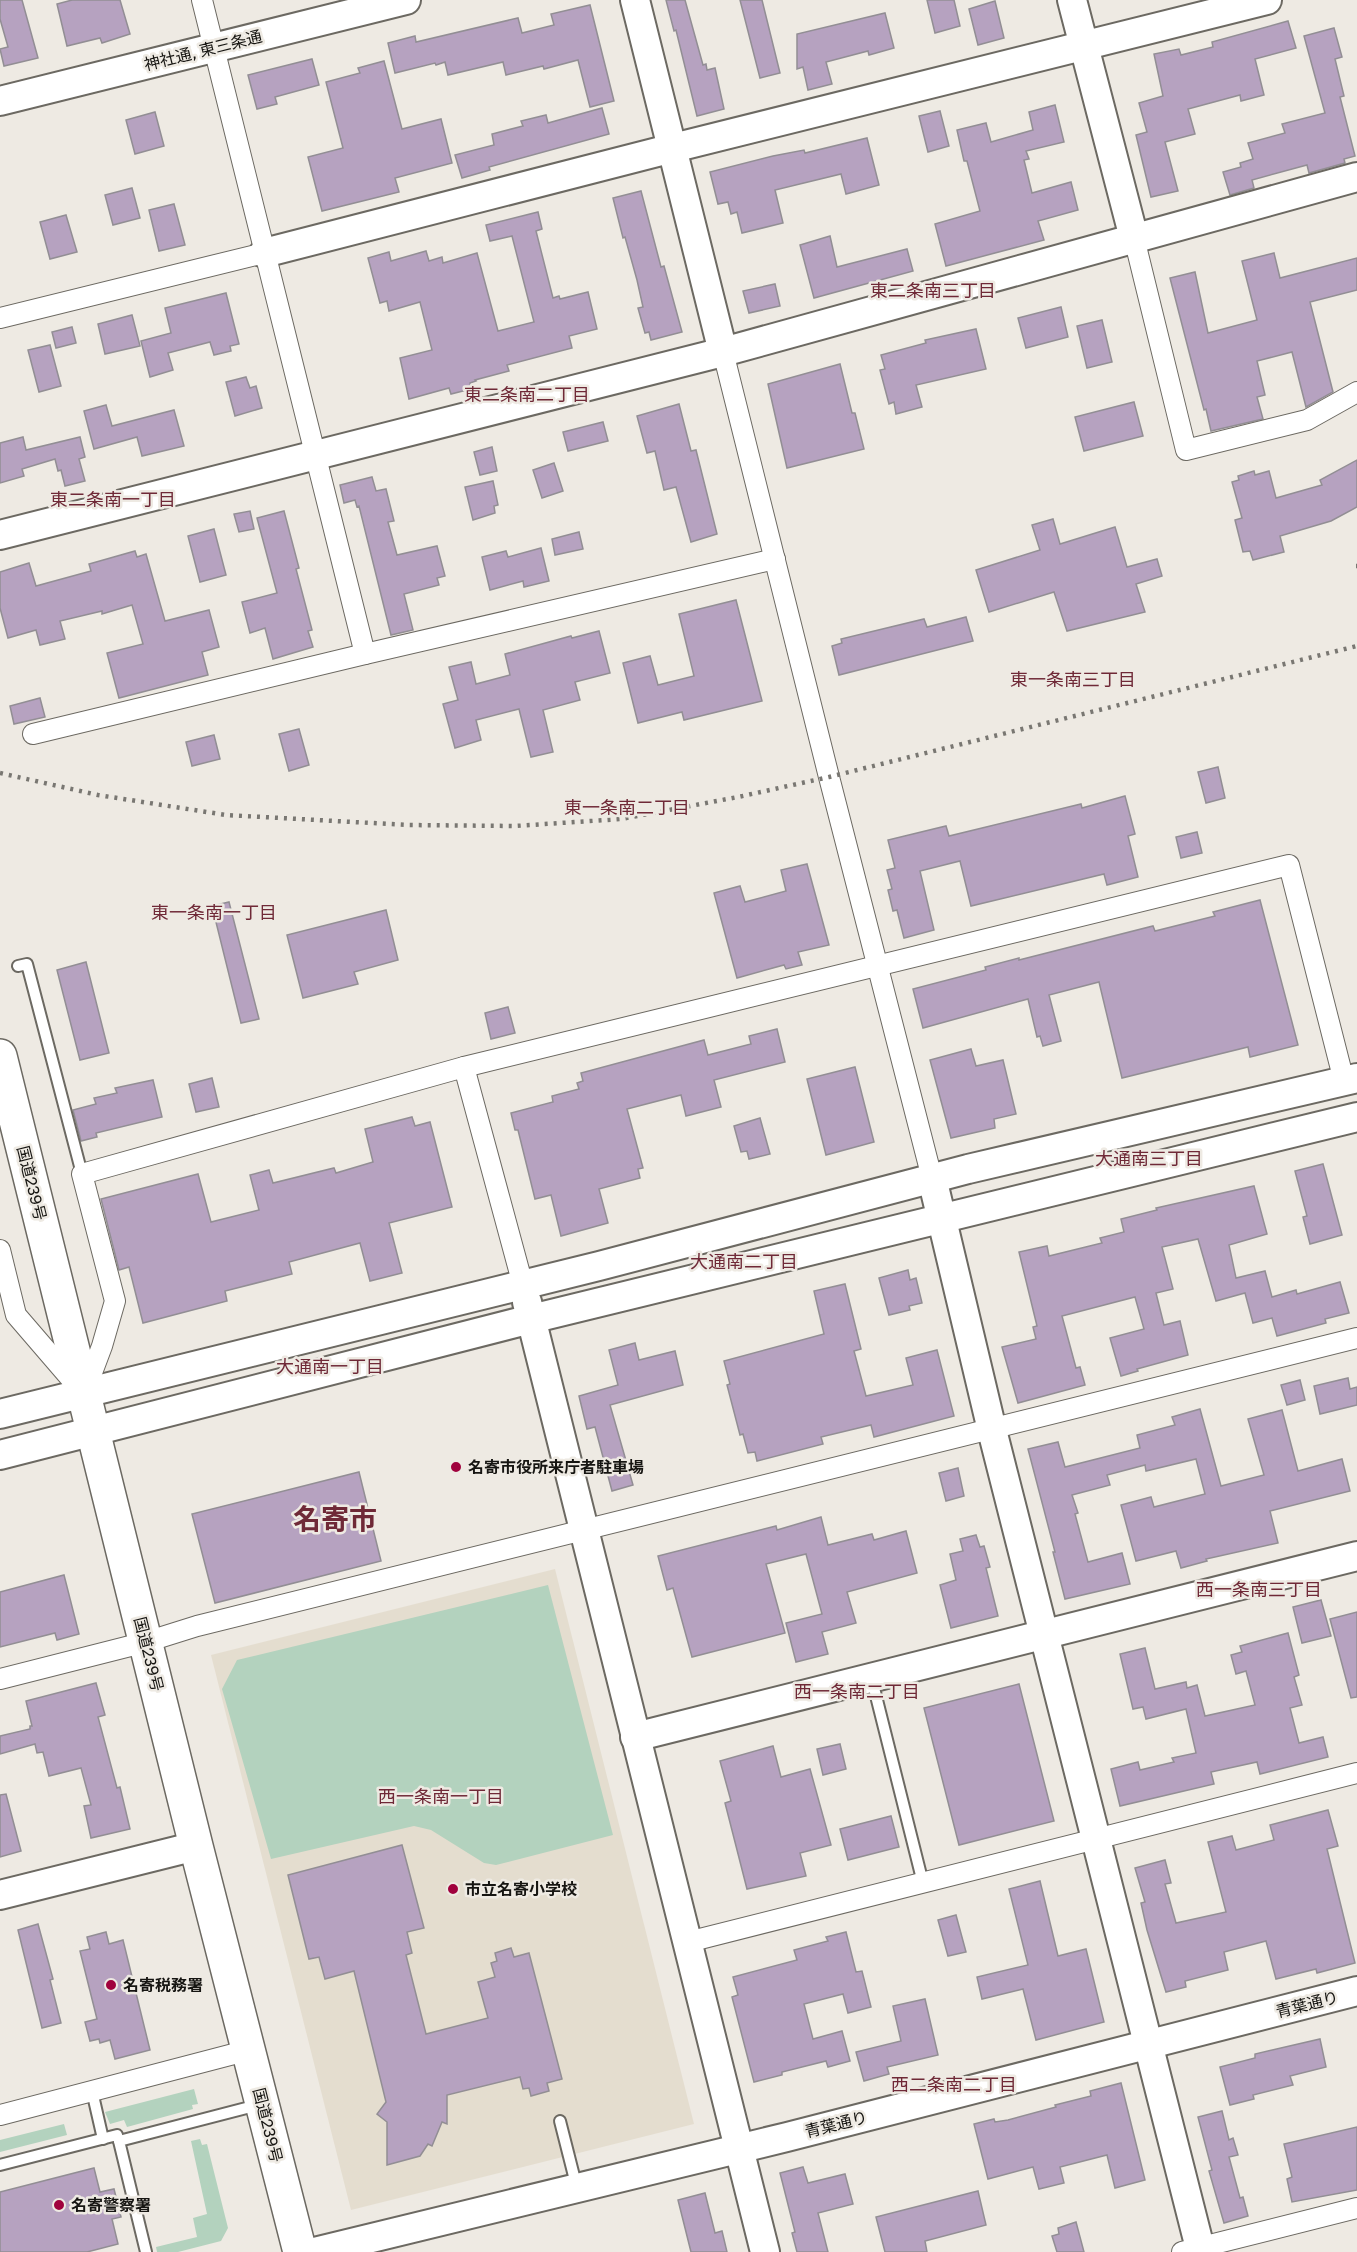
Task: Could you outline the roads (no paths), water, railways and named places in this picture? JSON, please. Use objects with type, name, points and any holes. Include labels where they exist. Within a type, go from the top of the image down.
[{"type":"highway","name":"国道239号","points":[[0,1056],[196,1846],[300,2252]]},
{"type":"street","points":[[202,0],[365,654]]},
{"type":"street","name":"神社通, 東三条通","points":[[0,101],[406,0]]},
{"type":"street","points":[[635,0],[943,1219],[992,1430],[1148,2044],[1194,2250],[1357,2208]]},
{"type":"street","points":[[1072,0],[1186,450],[1307,420],[1357,392]]},
{"type":"street","points":[[0,318],[1267,0]]},
{"type":"street","points":[[0,535],[723,352],[1357,177]]},
{"type":"street","points":[[33,734],[775,559]]},
{"type":"street","points":[[0,1455],[531,1319],[1356,1122],[1350,1079],[1289,865],[464,1067],[82,1174],[115,1301],[102,1346],[84,1394]]},
{"type":"street","points":[[464,1067],[523,1285],[765,2252]]},
{"type":"street","points":[[0,1414],[523,1285],[932,1178],[1350,1079]]},
{"type":"street","points":[[0,1250],[16,1315],[84,1394]]},
{"type":"street","points":[[0,1679],[146,1642],[197,1626],[1357,1338]]},
{"type":"street","points":[[635,1737],[1357,1556]]},
{"type":"street","points":[[688,1942],[1357,1773]]},
{"type":"street","points":[[0,1895],[196,1846]]},
{"type":"street","name":"青葉通り","points":[[314,2252],[739,2148],[1357,1991]]},
{"type":"street","points":[[0,2115],[249,2050]]},
{"type":"lane","points":[[18,966],[27,964],[82,1174]]},
{"type":"lane","points":[[872,1678],[923,1883]]},
{"type":"lane","points":[[92,2091],[103,2139]]},
{"type":"lane","points":[[119,2141],[262,2104]]},
{"type":"lane","points":[[560,2121],[577,2188]]},
{"type":"lane","points":[[0,2165],[117,2135],[146,2252]]},
{"type":"railway","points":[[0,773],[98,795],[226,815],[408,825],[515,826],[621,819],[829,777],[1357,646]]},
{"type":"place","name":"名寄市役所来庁者駐車場","points":[[456,1467]]},
{"type":"place","name":"市立名寄小学校","points":[[453,1889]]},
{"type":"place","name":"名寄税務署","points":[[111,1985]]},
{"type":"place","name":"名寄警察署","points":[[59,2205]]},
{"type":"district","name":"東二条南三丁目","points":[[933,291]]},
{"type":"district","name":"東二条南二丁目","points":[[527,395]]},
{"type":"district","name":"東二条南一丁目","points":[[113,500]]},
{"type":"district","name":"東一条南三丁目","points":[[1073,680]]},
{"type":"district","name":"東一条南二丁目","points":[[627,808]]},
{"type":"district","name":"東一条南一丁目","points":[[214,913]]},
{"type":"district","name":"大通南三丁目","points":[[1149,1159]]},
{"type":"district","name":"大通南二丁目","points":[[744,1262]]},
{"type":"district","name":"大通南一丁目","points":[[330,1367]]},
{"type":"district","name":"名寄市","points":[[335,1519]]},
{"type":"district","name":"西一条南三丁目","points":[[1259,1590]]},
{"type":"district","name":"西一条南二丁目","points":[[857,1692]]},
{"type":"district","name":"西一条南一丁目","points":[[441,1797]]},
{"type":"district","name":"西二条南二丁目","points":[[954,2085]]}]
